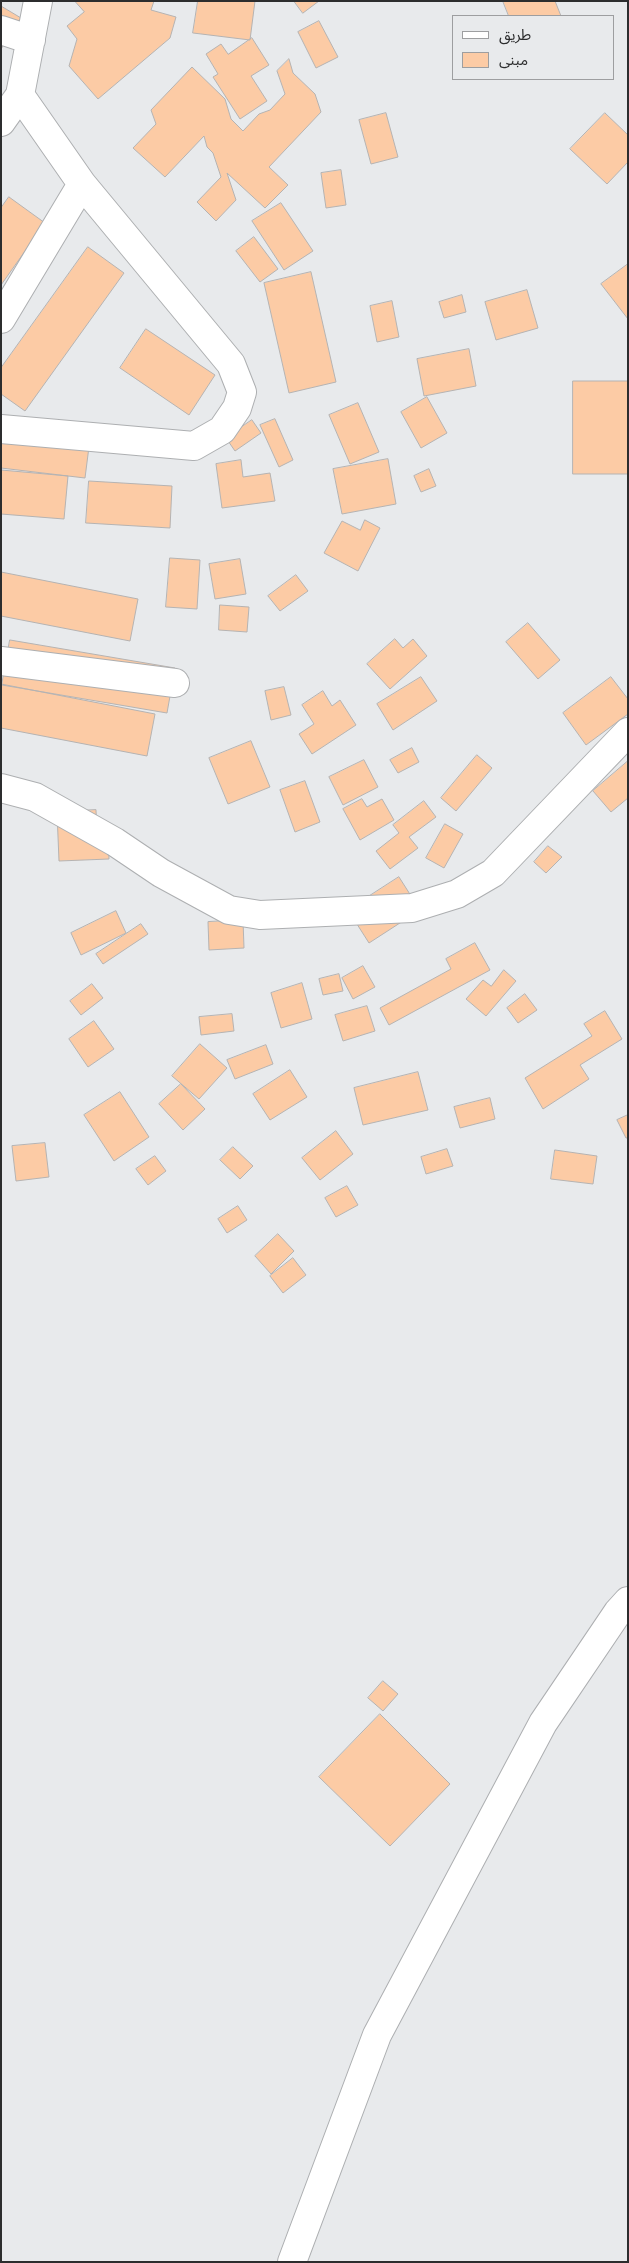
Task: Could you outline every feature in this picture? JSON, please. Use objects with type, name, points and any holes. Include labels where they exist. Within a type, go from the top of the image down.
[{"type":"street","points":[[1,122],[20,95],[38,1]]},
{"type":"street","points":[[1,30],[30,40]]},
{"type":"street","points":[[1,429],[194,446],[222,430],[237,408],[242,392],[231,364],[82,184],[20,95]]},
{"type":"street","points":[[1,319],[82,184]]},
{"type":"street","points":[[1,662],[175,683]]},
{"type":"street","points":[[1,788],[35,797],[115,842],[161,873],[229,910],[260,915],[412,908],[457,894],[493,873],[628,732]]},
{"type":"street","points":[[292,2262],[378,2035],[542,1723],[618,1612],[628,1601]]},
{"type":"building","points":[[75,1],[154,1],[151,10],[176,17],[170,38],[98,99],[69,66],[77,39],[67,26],[84,12]]},
{"type":"building","points":[[198,1],[255,1],[250,40],[193,33]]},
{"type":"building","points":[[294,1],[319,1],[303,13]]},
{"type":"building","points":[[503,1],[555,1],[561,15],[509,15]]},
{"type":"building","points":[[1,6],[21,18],[1,49]]},
{"type":"building","points":[[319,21],[338,57],[316,68],[298,32]]},
{"type":"building","points":[[252,38],[269,65],[251,76],[267,101],[240,119],[213,77],[218,74],[206,54],[221,44],[228,54]]},
{"type":"building","points":[[289,59],[293,73],[315,94],[321,112],[269,167],[288,185],[265,208],[227,173],[236,200],[216,221],[197,202],[221,177],[213,153],[207,147],[204,136],[165,177],[133,148],[156,124],[151,110],[192,67],[225,99],[231,119],[243,131],[259,114],[270,110],[285,94],[277,71]]},
{"type":"building","points":[[386,113],[398,157],[371,164],[359,120]]},
{"type":"building","points":[[605,113],[628,135],[628,162],[607,184],[570,149]]},
{"type":"building","points":[[341,170],[346,205],[326,208],[321,173]]},
{"type":"building","points":[[9,197],[45,223],[1,285],[1,208]]},
{"type":"building","points":[[281,203],[313,251],[284,270],[252,221]]},
{"type":"building","points":[[254,237],[278,269],[260,282],[236,251]]},
{"type":"building","points":[[88,247],[124,273],[25,411],[1,394],[1,368]]},
{"type":"building","points":[[628,264],[628,319],[601,284]]},
{"type":"building","points":[[311,272],[336,382],[289,393],[264,283]]},
{"type":"building","points":[[527,290],[538,328],[496,340],[485,302]]},
{"type":"building","points":[[462,295],[466,312],[444,318],[439,302]]},
{"type":"building","points":[[392,301],[399,337],[377,342],[370,306]]},
{"type":"building","points":[[146,329],[215,375],[189,415],[120,368]]},
{"type":"building","points":[[469,349],[476,386],[424,396],[417,359]]},
{"type":"building","points":[[573,381],[628,381],[628,474],[573,474]]},
{"type":"building","points":[[427,397],[447,433],[421,448],[401,412]]},
{"type":"building","points":[[358,403],[379,452],[350,464],[329,415]]},
{"type":"building","points":[[275,419],[293,460],[279,467],[260,425]]},
{"type":"building","points":[[1,420],[91,431],[85,478],[1,468]]},
{"type":"building","points":[[252,420],[261,433],[235,451],[226,438]]},
{"type":"building","points":[[388,459],[396,504],[342,514],[333,469]]},
{"type":"building","points":[[241,460],[243,477],[270,473],[275,501],[222,508],[216,464]]},
{"type":"building","points":[[429,469],[436,486],[421,492],[414,476]]},
{"type":"building","points":[[1,470],[68,476],[64,519],[1,514]]},
{"type":"building","points":[[89,481],[172,486],[170,528],[86,523]]},
{"type":"building","points":[[365,520],[380,528],[358,571],[324,553],[342,521],[360,530]]},
{"type":"building","points":[[170,558],[200,560],[197,609],[166,607]]},
{"type":"building","points":[[240,559],[246,594],[215,599],[209,564]]},
{"type":"building","points":[[1,572],[138,599],[130,641],[1,616]]},
{"type":"building","points":[[296,575],[308,591],[280,611],[268,596]]},
{"type":"building","points":[[220,605],[249,607],[247,632],[219,630]]},
{"type":"building","points":[[528,623],[560,660],[538,679],[506,642]]},
{"type":"building","points":[[395,639],[403,648],[413,639],[427,656],[390,689],[367,664]]},
{"type":"building","points":[[10,640],[175,668],[167,713],[2,685]]},
{"type":"building","points":[[421,677],[437,701],[393,730],[377,704]]},
{"type":"building","points":[[611,677],[628,699],[628,714],[586,745],[563,713]]},
{"type":"building","points":[[1,684],[155,714],[147,756],[1,728]]},
{"type":"building","points":[[284,687],[291,715],[271,720],[265,691]]},
{"type":"building","points":[[323,691],[332,706],[340,700],[356,725],[312,754],[299,734],[314,724],[302,705]]},
{"type":"building","points":[[251,741],[270,787],[228,804],[209,758]]},
{"type":"building","points":[[412,748],[419,762],[398,773],[390,760]]},
{"type":"building","points":[[477,755],[492,768],[456,811],[441,798]]},
{"type":"building","points":[[364,760],[378,787],[343,805],[329,777]]},
{"type":"building","points":[[628,761],[628,798],[611,812],[593,791]]},
{"type":"building","points":[[305,781],[320,822],[295,832],[280,790]]},
{"type":"building","points":[[362,799],[367,807],[382,799],[394,820],[360,840],[343,809]]},
{"type":"building","points":[[424,801],[436,817],[409,837],[418,848],[390,869],[376,851],[399,833],[393,825]]},
{"type":"building","points":[[96,810],[97,832],[108,831],[109,859],[59,861],[57,812]]},
{"type":"building","points":[[445,824],[463,834],[444,868],[426,858]]},
{"type":"building","points":[[548,846],[562,857],[546,873],[534,862]]},
{"type":"building","points":[[399,877],[420,910],[369,943],[348,910]]},
{"type":"building","points":[[116,911],[126,933],[81,955],[71,933]]},
{"type":"building","points":[[243,920],[244,948],[209,950],[208,922]]},
{"type":"building","points":[[141,924],[148,934],[103,964],[96,954]]},
{"type":"building","points":[[475,943],[490,970],[389,1025],[380,1008],[451,969],[446,959]]},
{"type":"building","points":[[363,966],[375,987],[353,999],[342,978]]},
{"type":"building","points":[[504,970],[516,981],[486,1016],[466,999],[483,980],[491,986]]},
{"type":"building","points":[[339,974],[343,991],[323,995],[319,979]]},
{"type":"building","points":[[302,983],[312,1019],[281,1028],[271,993]]},
{"type":"building","points":[[92,984],[103,998],[81,1015],[70,1001]]},
{"type":"building","points":[[525,994],[537,1010],[518,1023],[507,1008]]},
{"type":"building","points":[[367,1006],[375,1031],[343,1041],[335,1015]]},
{"type":"building","points":[[605,1011],[622,1039],[580,1065],[589,1079],[543,1109],[525,1078],[592,1036],[584,1024]]},
{"type":"building","points":[[232,1014],[234,1031],[201,1035],[199,1017]]},
{"type":"building","points":[[94,1021],[114,1049],[88,1067],[69,1039]]},
{"type":"building","points":[[200,1044],[227,1068],[199,1099],[172,1076]]},
{"type":"building","points":[[266,1045],[273,1064],[235,1079],[227,1060]]},
{"type":"building","points":[[290,1070],[307,1097],[270,1120],[253,1094]]},
{"type":"building","points":[[418,1072],[428,1110],[363,1125],[354,1088]]},
{"type":"building","points":[[181,1084],[205,1109],[183,1130],[159,1104]]},
{"type":"building","points":[[120,1092],[149,1137],[114,1161],[84,1115]]},
{"type":"building","points":[[490,1098],[495,1119],[460,1128],[454,1107]]},
{"type":"building","points":[[628,1115],[628,1138],[626,1138],[617,1120]]},
{"type":"building","points":[[336,1131],[353,1154],[320,1180],[302,1158]]},
{"type":"building","points":[[45,1143],[49,1177],[16,1181],[12,1146]]},
{"type":"building","points":[[233,1147],[253,1166],[240,1179],[220,1160]]},
{"type":"building","points":[[447,1149],[453,1166],[426,1174],[421,1157]]},
{"type":"building","points":[[555,1150],[597,1156],[593,1184],[551,1179]]},
{"type":"building","points":[[155,1156],[166,1171],[148,1185],[136,1169]]},
{"type":"building","points":[[347,1186],[358,1205],[336,1217],[325,1198]]},
{"type":"building","points":[[238,1206],[247,1220],[227,1233],[218,1219]]},
{"type":"building","points":[[278,1234],[294,1251],[271,1274],[255,1256]]},
{"type":"building","points":[[293,1258],[306,1275],[283,1293],[270,1276]]},
{"type":"building","points":[[383,1681],[398,1694],[383,1711],[368,1698]]},
{"type":"building","points":[[380,1714],[450,1784],[390,1846],[319,1777]]}]
